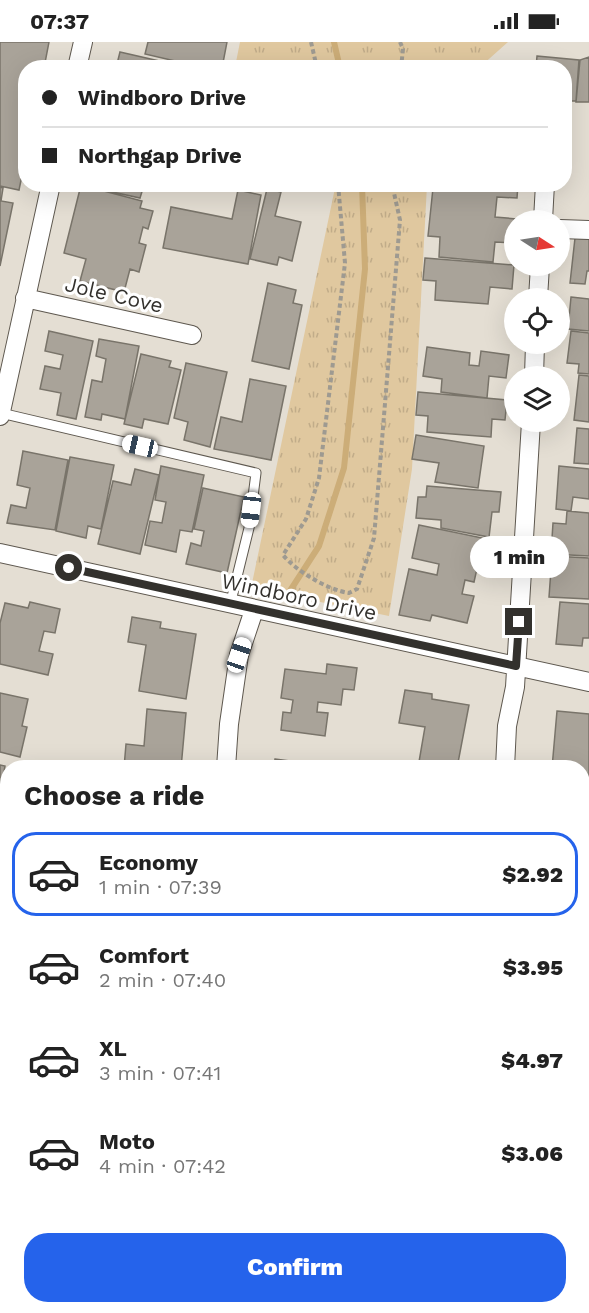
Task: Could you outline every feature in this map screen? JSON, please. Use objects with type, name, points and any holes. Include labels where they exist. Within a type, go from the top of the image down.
[{"type":"street","points":[[79,60],[83,42]]},
{"type":"street","points":[[0,415],[49,192]]},
{"type":"street","points":[[544,210],[545,192]]},
{"type":"street","points":[[570,230],[589,231]]},
{"type":"street","name":"Jole Cove","points":[[26,298],[192,335]]},
{"type":"street","points":[[505,760],[507,726],[516,666],[530,432]]},
{"type":"street","name":"Windboro Drive","points":[[0,553],[589,682]]},
{"type":"street","points":[[227,760],[229,724],[239,655],[255,610]]},
{"type":"lane","points":[[0,415],[256,473],[249,528],[230,605]]},
{"type":"path","points":[[311,42],[315,60]]},
{"type":"path","points":[[400,42],[403,49],[402,60]]},
{"type":"path","points":[[339,192],[345,263],[319,478],[306,519],[283,555],[290,563],[318,580],[349,593],[357,589],[374,538],[399,220],[394,192]]},
{"type":"green space","points":[[240,42],[508,42],[488,60],[236,60]]},
{"type":"green space","points":[[334,192],[427,192],[412,469],[389,616],[251,588]]},
{"type":"building","points":[[0,42],[49,42],[46,60],[18,60],[18,190],[0,186]]},
{"type":"building","points":[[148,42],[227,42],[224,60],[171,60],[145,54]]},
{"type":"building","points":[[120,52],[155,60],[118,60]]},
{"type":"building","points":[[537,56],[579,60],[576,101],[572,101],[572,60],[537,60]]},
{"type":"building","points":[[589,57],[589,102],[576,102],[580,60]]},
{"type":"building","points":[[0,187],[3,188],[1,201],[13,203],[0,266]]},
{"type":"building","points":[[79,192],[108,192],[142,201],[140,208],[153,211],[148,229],[143,227],[139,243],[146,245],[139,272],[130,269],[124,292],[80,281],[86,259],[64,253]]},
{"type":"building","points":[[113,192],[142,192],[140,198]]},
{"type":"building","points":[[238,192],[261,195],[248,264],[163,248],[171,207],[232,219]]},
{"type":"building","points":[[266,192],[281,192],[275,216],[301,222],[292,261],[279,257],[277,265],[250,259]]},
{"type":"building","points":[[433,192],[517,192],[517,198],[497,197],[495,217],[504,218],[504,242],[495,242],[493,262],[439,257],[440,237],[428,236]]},
{"type":"building","points":[[575,238],[589,239],[589,271],[587,271],[585,284],[570,283]]},
{"type":"building","points":[[425,258],[504,264],[504,276],[513,276],[512,288],[490,287],[488,304],[435,300],[436,281],[423,280]]},
{"type":"building","points":[[268,283],[296,290],[293,303],[302,305],[289,369],[252,361]]},
{"type":"building","points":[[571,297],[589,299],[589,331],[570,329]]},
{"type":"building","points":[[49,331],[93,341],[76,419],[57,415],[61,393],[40,389],[45,366],[60,369],[63,355],[45,351]]},
{"type":"building","points":[[571,331],[589,333],[589,374],[578,373],[579,364],[567,363],[570,354]]},
{"type":"building","points":[[99,339],[139,346],[125,419],[102,414],[101,420],[85,417],[92,380],[102,382],[106,359],[96,356]]},
{"type":"building","points":[[427,347],[470,353],[469,365],[479,366],[481,351],[509,355],[508,366],[504,366],[504,378],[489,376],[487,398],[441,392],[442,379],[423,376]]},
{"type":"building","points":[[141,354],[171,361],[169,367],[181,370],[168,424],[144,419],[142,428],[124,424]]},
{"type":"building","points":[[186,363],[227,372],[210,447],[184,440],[188,422],[174,418]]},
{"type":"building","points":[[579,375],[589,376],[589,422],[574,420]]},
{"type":"building","points":[[250,379],[286,386],[271,460],[214,449],[221,417],[242,422]]},
{"type":"building","points":[[418,392],[504,400],[504,420],[492,419],[491,437],[427,432],[428,416],[416,415]]},
{"type":"building","points":[[577,428],[589,429],[589,464],[574,463]]},
{"type":"building","points":[[416,435],[484,446],[478,488],[435,482],[439,463],[412,459]]},
{"type":"building","points":[[23,451],[68,460],[55,530],[7,523],[11,505],[26,508],[30,488],[17,485]]},
{"type":"building","points":[[70,457],[114,465],[101,529],[88,526],[86,538],[56,531]]},
{"type":"building","points":[[161,466],[204,475],[192,532],[180,530],[176,552],[145,545],[150,521],[162,523],[166,502],[155,500]]},
{"type":"building","points":[[559,466],[589,469],[589,499],[573,497],[571,511],[556,509]]},
{"type":"building","points":[[135,469],[159,475],[140,554],[98,544],[113,481],[131,485]]},
{"type":"building","points":[[427,486],[501,492],[499,512],[492,512],[489,537],[441,528],[441,520],[416,518],[418,497],[426,497]]},
{"type":"building","points":[[203,488],[244,497],[227,573],[186,564],[191,543],[201,546],[204,531],[194,529]]},
{"type":"building","points":[[567,511],[589,513],[589,556],[551,554],[553,523],[566,524]]},
{"type":"building","points":[[419,525],[492,540],[486,565],[478,564],[474,582],[465,580],[462,594],[474,596],[467,623],[432,615],[430,621],[399,615],[409,569],[437,575],[439,564],[412,558]]},
{"type":"building","points":[[552,556],[589,558],[589,599],[549,597]]},
{"type":"building","points":[[30,602],[60,609],[55,633],[44,631],[39,651],[53,654],[48,675],[0,664],[0,623],[5,603],[28,608]]},
{"type":"building","points":[[560,602],[589,604],[589,638],[583,638],[582,646],[556,644]]},
{"type":"building","points":[[132,617],[161,622],[160,628],[196,634],[186,699],[139,691],[146,645],[128,642]]},
{"type":"building","points":[[327,664],[357,668],[354,690],[343,689],[341,705],[318,702],[317,712],[328,713],[325,736],[281,730],[283,712],[291,713],[293,700],[281,698],[285,669],[326,674]]},
{"type":"building","points":[[405,690],[432,694],[432,699],[469,705],[459,760],[419,760],[425,727],[399,723]]},
{"type":"building","points":[[0,693],[28,699],[22,726],[27,727],[20,757],[0,752]]},
{"type":"building","points":[[147,709],[186,713],[182,760],[125,760],[126,744],[144,746]]},
{"type":"building","points":[[557,711],[589,714],[589,760],[553,760]]},
{"type":"waterway","points":[[334,42],[338,60]]},
{"type":"waterway","points":[[286,597],[319,546],[344,468],[365,269],[362,192]]},
{"type":"route","points":[[69,568],[516,666],[519,622]]}]
